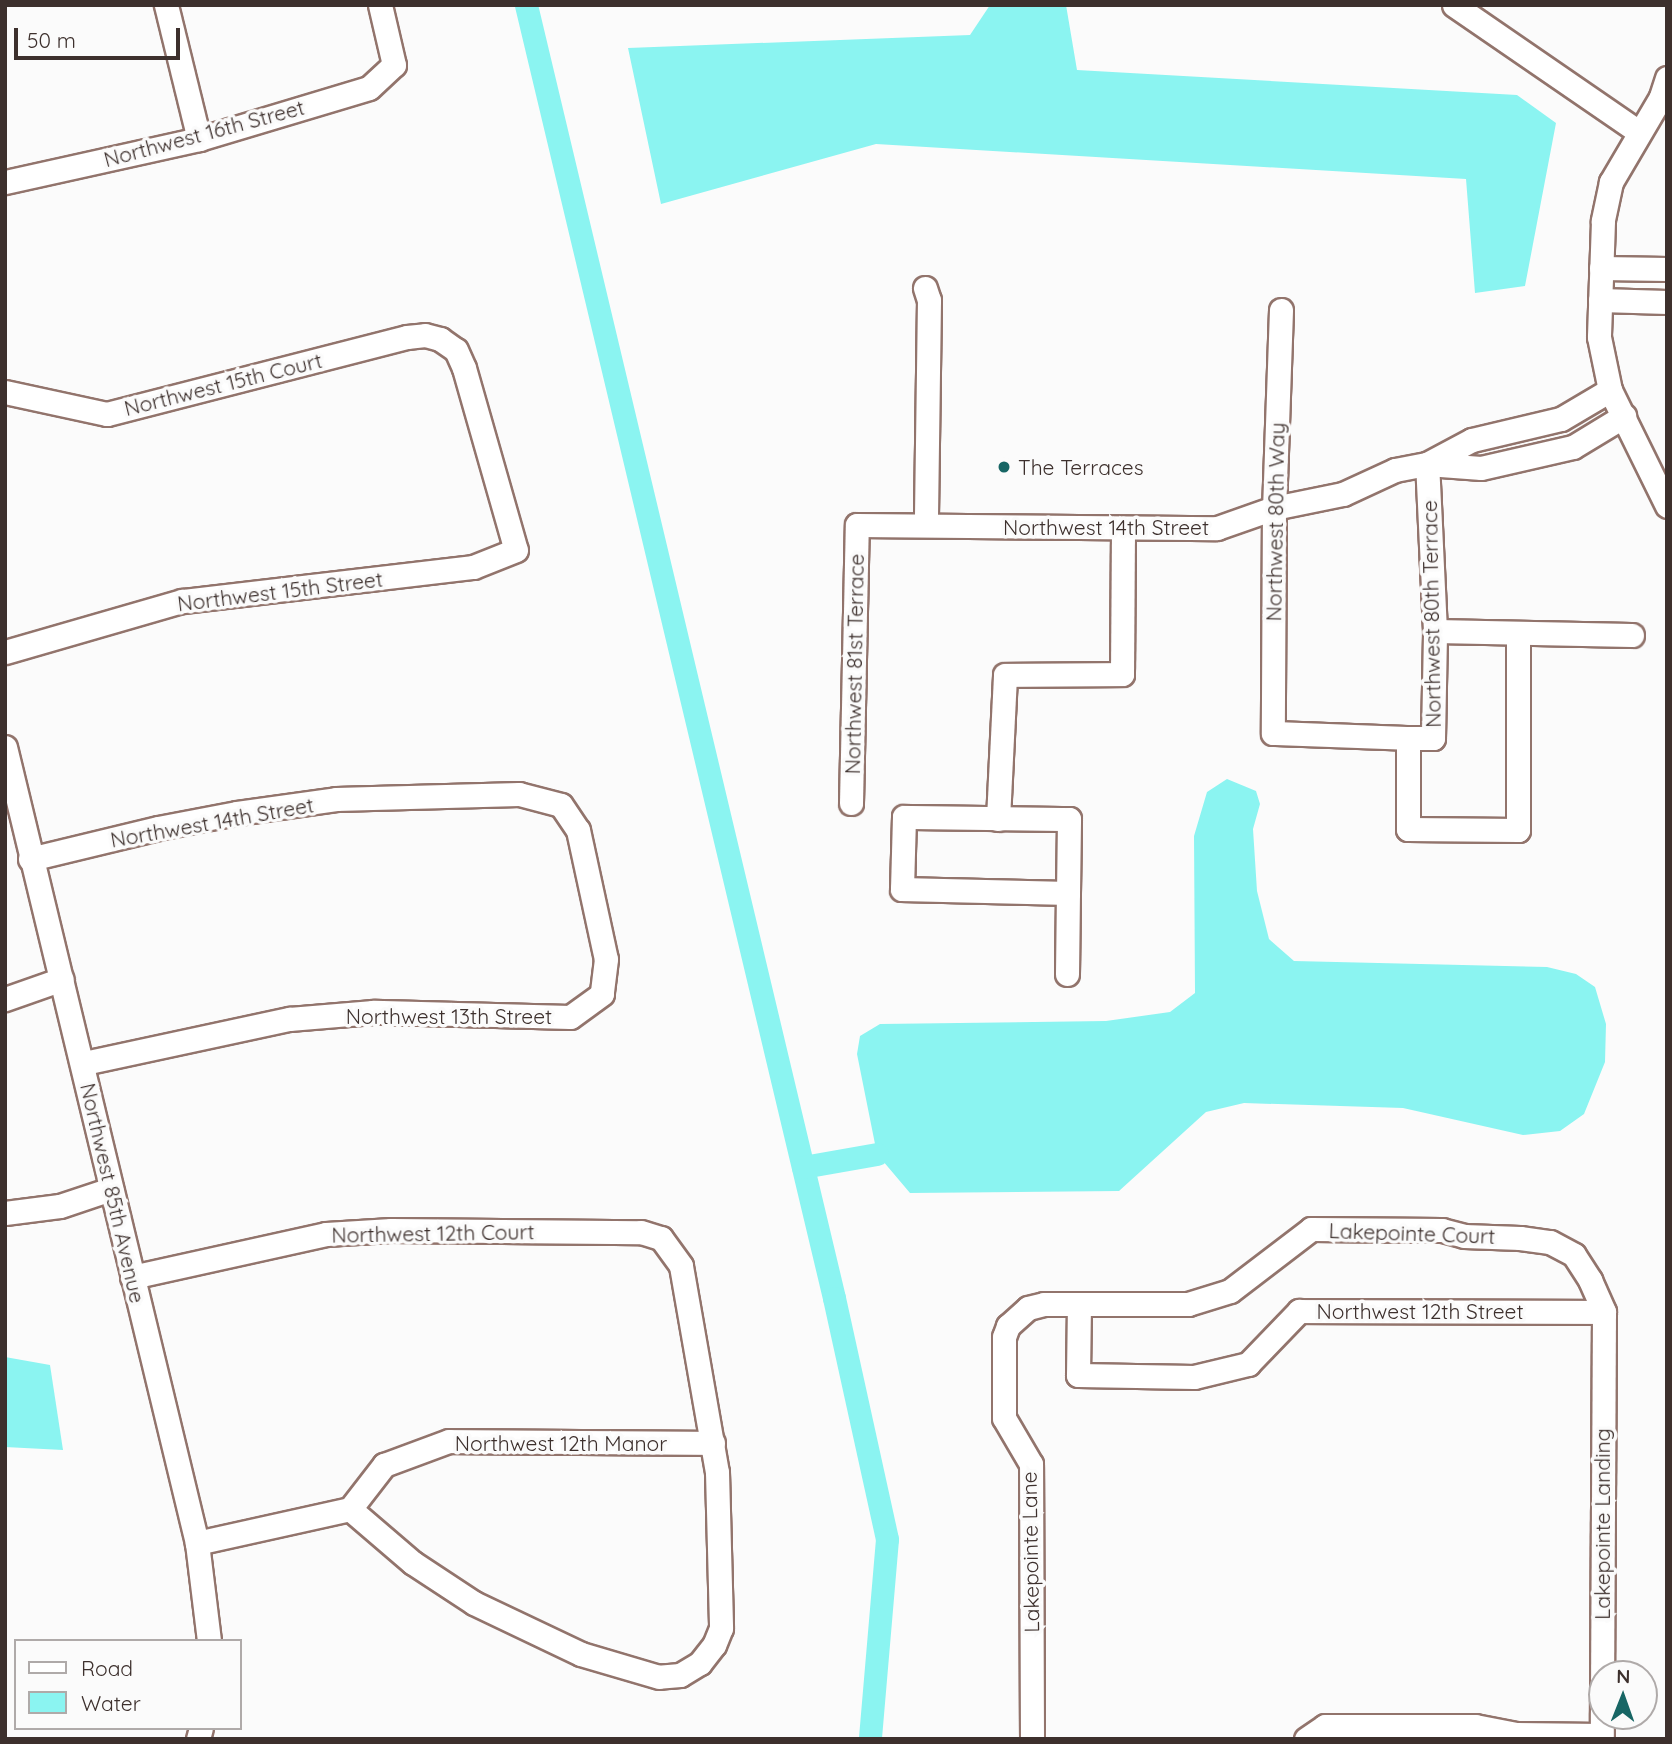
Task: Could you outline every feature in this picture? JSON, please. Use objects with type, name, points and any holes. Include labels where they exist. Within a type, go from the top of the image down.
[{"type":"street","points":[[166,5],[199,139]]},
{"type":"street","name":"Northwest 16th Street","points":[[5,182],[199,139],[369,88],[394,65],[380,5]]},
{"type":"street","points":[[1454,5],[1639,131]]},
{"type":"street","points":[[1667,78],[1661,97],[1611,183],[1603,221],[1599,337],[1610,390],[1667,506]]},
{"type":"street","points":[[1601,268],[1667,270]]},
{"type":"street","points":[[925,288],[929,300],[926,525]]},
{"type":"street","points":[[1600,300],[1667,302]]},
{"type":"street","name":"Northwest 80th Way","points":[[1281,310],[1274,508],[1273,733],[1408,738]]},
{"type":"street","name":"Northwest 15th Court","points":[[5,391],[107,414],[407,337],[425,335],[440,339],[456,350],[464,368],[516,550]]},
{"type":"street","name":"Northwest 14th Street","points":[[1427,464],[1472,440],[1561,419],[1610,390]]},
{"type":"street","name":"Northwest 14th Street","points":[[857,525],[1217,528],[1274,508],[1343,494],[1395,470],[1427,464],[1481,468],[1573,447],[1624,416]]},
{"type":"street","name":"Northwest 80th Terrace","points":[[1408,738],[1433,738],[1435,631],[1427,464]]},
{"type":"street","name":"Northwest 81st Terrace","points":[[851,803],[857,525]]},
{"type":"street","points":[[998,819],[1005,675],[1122,674],[1123,529]]},
{"type":"street","name":"Northwest 15th Street","points":[[5,652],[182,601],[473,567],[516,550]]},
{"type":"street","points":[[1435,631],[1632,635]]},
{"type":"street","points":[[1408,738],[1408,829],[1518,830],[1518,634]]},
{"type":"street","name":"Northwest 85th Avenue","points":[[5,747],[197,1543],[209,1639]]},
{"type":"street","name":"Northwest 14th Street","points":[[30,859],[211,818],[336,799],[519,794],[561,806],[578,830],[606,959],[602,994]]},
{"type":"street","points":[[1067,974],[1069,819],[904,817],[902,889],[1068,893]]},
{"type":"street","points":[[5,999],[62,979]]},
{"type":"street","name":"Northwest 13th Street","points":[[83,1063],[289,1019],[373,1012],[570,1017],[602,994]]},
{"type":"street","points":[[5,1213],[60,1206],[111,1189]]},
{"type":"street","name":"Lakepointe Court","points":[[1005,1372],[1004,1337],[1016,1316],[1028,1308],[1044,1304],[1188,1304],[1230,1291],[1311,1229],[1442,1230],[1464,1236],[1550,1242],[1574,1255],[1590,1280],[1604,1312]]},
{"type":"street","name":"Northwest 12th Court","points":[[132,1277],[326,1234],[391,1230],[641,1233],[661,1238],[681,1266],[713,1443]]},
{"type":"street","name":"Northwest 12th Street","points":[[1079,1304],[1078,1375],[1194,1377],[1248,1364],[1299,1311],[1604,1312]]},
{"type":"street","name":"Lakepointe Landing","points":[[1306,1739],[1325,1726],[1475,1726],[1516,1734],[1602,1737],[1604,1312]]},
{"type":"street","name":"Lakepointe Lane","points":[[1005,1372],[1004,1418],[1031,1464],[1032,1739]]},
{"type":"street","name":"Northwest 12th Manor","points":[[351,1509],[384,1465],[449,1441],[713,1443]]},
{"type":"street","points":[[197,1543],[351,1509],[413,1563],[474,1603],[581,1654],[659,1677],[680,1675],[700,1663],[714,1645],[721,1628],[717,1472],[713,1443]]},
{"type":"water","points":[[990,5],[1066,5],[1077,70],[1517,95],[1556,123],[1525,286],[1475,293],[1466,179],[876,144],[661,204],[628,48],[970,35]]},
{"type":"water","points":[[1227,779],[1256,791],[1260,804],[1253,829],[1257,891],[1269,939],[1294,961],[1547,967],[1576,974],[1595,987],[1606,1024],[1605,1062],[1584,1114],[1560,1131],[1523,1135],[1403,1108],[1244,1103],[1206,1112],[1119,1191],[910,1193],[877,1154],[857,1054],[860,1036],[880,1024],[1106,1021],[1170,1012],[1195,993],[1194,836],[1207,792]]},
{"type":"water","points":[[5,1357],[50,1365],[63,1450],[5,1447]]},
{"type":"waterway","points":[[526,5],[834,1298],[887,1539],[870,1739]]},
{"type":"waterway","points":[[803,1167],[877,1154]]},
{"type":"place","name":"The Terraces","points":[[1004,467]]}]
